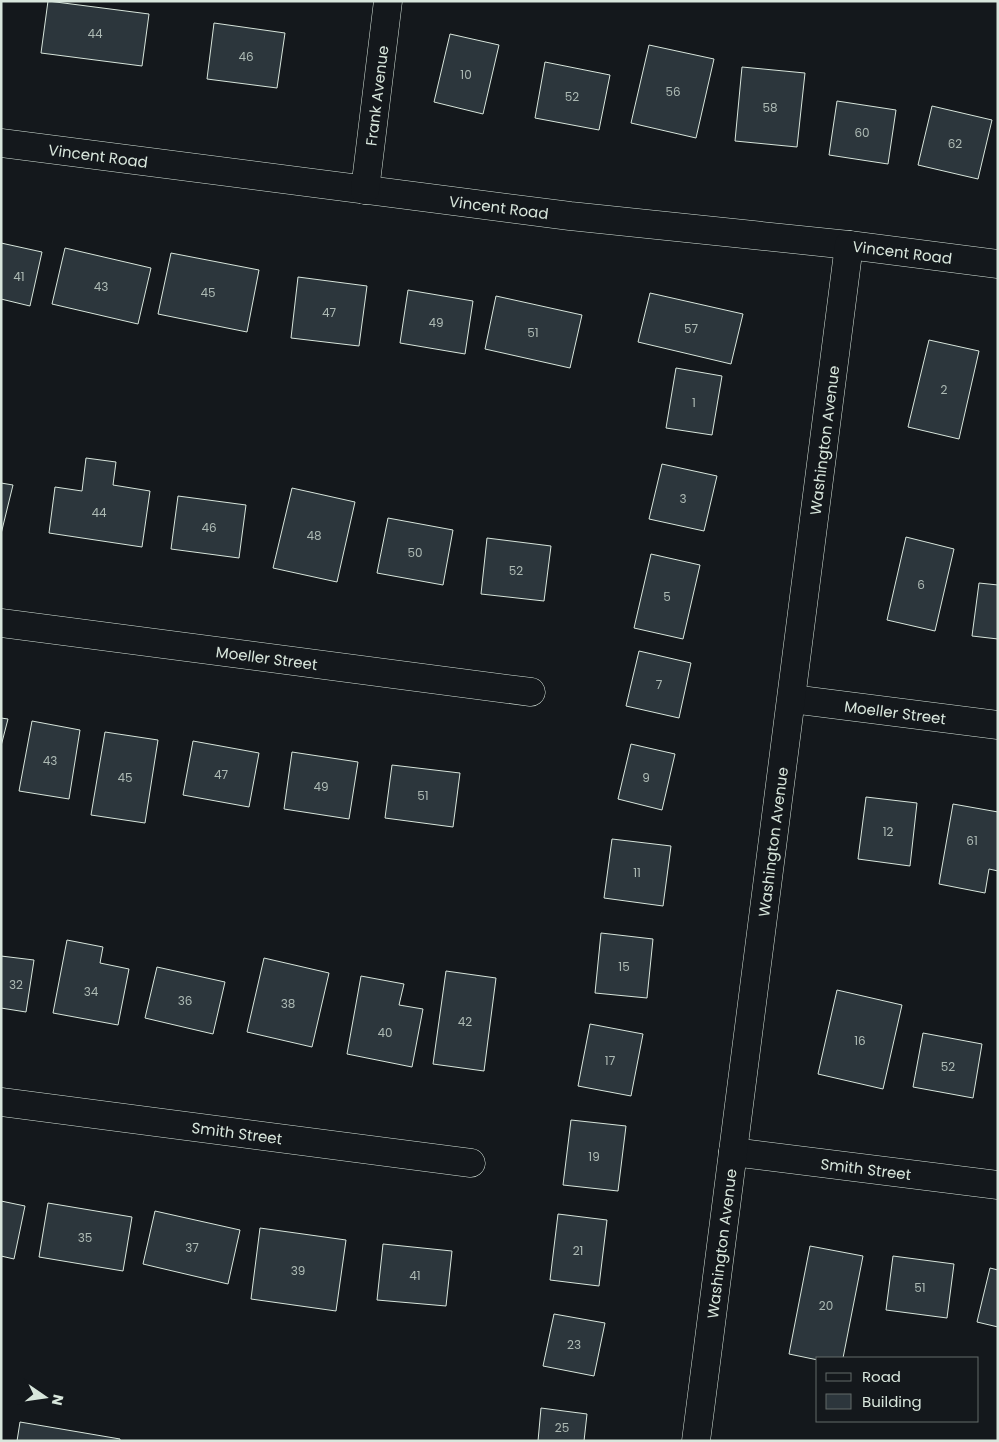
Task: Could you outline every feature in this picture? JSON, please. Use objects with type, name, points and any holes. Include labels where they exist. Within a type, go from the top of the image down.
[{"type":"street","name":"Frank Avenue","points":[[365,190],[388,1]]},
{"type":"street","name":"Vincent Road","points":[[1,143],[570,216],[849,245],[998,264]]},
{"type":"street","name":"Washington Avenue","points":[[696,1441],[849,245]]},
{"type":"street","name":"Moeller Street","points":[[1,623],[531,692]]},
{"type":"street","name":"Moeller Street","points":[[792,699],[998,726]]},
{"type":"street","name":"Smith Street","points":[[1,1102],[471,1163]]},
{"type":"street","name":"Smith Street","points":[[733,1152],[998,1185]]},
{"type":"building","points":[[48,1],[149,14],[142,66],[41,53]]},
{"type":"building","points":[[214,23],[285,33],[277,88],[207,79]]},
{"type":"building","points":[[450,34],[499,45],[483,114],[434,102]]},
{"type":"building","points":[[649,45],[714,59],[696,138],[631,123]]},
{"type":"building","points":[[545,62],[610,75],[599,130],[535,118]]},
{"type":"building","points":[[742,67],[805,73],[797,147],[735,141]]},
{"type":"building","points":[[837,101],[896,110],[888,164],[829,155]]},
{"type":"building","points":[[932,106],[992,120],[978,179],[918,165]]},
{"type":"building","points":[[1,243],[42,252],[30,306],[1,299]]},
{"type":"building","points":[[65,248],[151,268],[138,324],[52,304]]},
{"type":"building","points":[[171,253],[259,270],[247,332],[158,314]]},
{"type":"building","points":[[298,277],[367,286],[359,346],[291,338]]},
{"type":"building","points":[[408,290],[473,301],[465,354],[400,343]]},
{"type":"building","points":[[650,293],[743,314],[731,364],[638,342]]},
{"type":"building","points":[[496,296],[582,315],[570,368],[485,349]]},
{"type":"building","points":[[929,340],[979,351],[959,439],[908,427]]},
{"type":"building","points":[[676,368],[722,376],[712,435],[666,428]]},
{"type":"building","points":[[86,458],[116,462],[113,485],[150,491],[142,547],[49,533],[55,487],[82,491]]},
{"type":"building","points":[[662,464],[717,476],[704,531],[649,519]]},
{"type":"building","points":[[1,483],[13,485],[1,534]]},
{"type":"building","points":[[292,488],[355,502],[337,582],[273,568]]},
{"type":"building","points":[[178,496],[246,505],[239,558],[171,549]]},
{"type":"building","points":[[388,518],[453,530],[443,585],[377,573]]},
{"type":"building","points":[[906,537],[954,549],[935,631],[887,620]]},
{"type":"building","points":[[487,538],[551,546],[544,601],[481,594]]},
{"type":"building","points":[[651,554],[700,565],[683,639],[634,628]]},
{"type":"building","points":[[979,583],[998,585],[998,639],[972,636]]},
{"type":"building","points":[[639,651],[691,663],[679,718],[626,706]]},
{"type":"building","points":[[1,718],[8,719],[1,746]]},
{"type":"building","points":[[32,721],[80,730],[69,799],[19,791]]},
{"type":"building","points":[[105,732],[158,740],[145,823],[91,815]]},
{"type":"building","points":[[193,741],[259,753],[249,807],[183,795]]},
{"type":"building","points":[[631,744],[675,754],[662,810],[618,799]]},
{"type":"building","points":[[292,752],[358,762],[349,819],[284,809]]},
{"type":"building","points":[[392,765],[460,773],[453,827],[385,818]]},
{"type":"building","points":[[866,797],[917,803],[910,866],[858,859]]},
{"type":"building","points":[[953,804],[998,812],[998,871],[989,869],[985,893],[939,884]]},
{"type":"building","points":[[612,839],[671,846],[663,906],[604,898]]},
{"type":"building","points":[[601,933],[653,939],[647,998],[595,993]]},
{"type":"building","points":[[67,940],[103,947],[100,963],[129,969],[118,1025],[53,1013]]},
{"type":"building","points":[[1,956],[34,960],[26,1012],[1,1008]]},
{"type":"building","points":[[264,958],[329,973],[312,1047],[247,1032]]},
{"type":"building","points":[[157,967],[225,982],[213,1034],[145,1018]]},
{"type":"building","points":[[446,971],[496,978],[484,1071],[433,1064]]},
{"type":"building","points":[[361,976],[404,984],[399,1005],[423,1009],[412,1067],[347,1054]]},
{"type":"building","points":[[837,990],[902,1005],[883,1089],[818,1074]]},
{"type":"building","points":[[590,1024],[643,1034],[631,1096],[578,1086]]},
{"type":"building","points":[[923,1033],[982,1044],[973,1098],[913,1087]]},
{"type":"building","points":[[571,1120],[626,1126],[618,1191],[563,1185]]},
{"type":"building","points":[[1,1201],[25,1206],[14,1259],[1,1256]]},
{"type":"building","points":[[48,1203],[132,1217],[123,1271],[39,1257]]},
{"type":"building","points":[[155,1211],[240,1230],[228,1284],[143,1264]]},
{"type":"building","points":[[558,1214],[607,1220],[599,1286],[550,1280]]},
{"type":"building","points":[[260,1228],[346,1240],[336,1311],[251,1299]]},
{"type":"building","points":[[383,1244],[452,1251],[446,1306],[377,1300]]},
{"type":"building","points":[[810,1246],[863,1256],[843,1357],[816,1357],[816,1360],[789,1354]]},
{"type":"building","points":[[893,1256],[954,1264],[947,1318],[886,1310]]},
{"type":"building","points":[[990,1268],[998,1270],[998,1327],[977,1322]]},
{"type":"building","points":[[554,1314],[605,1323],[594,1376],[543,1366]]},
{"type":"building","points":[[541,1408],[587,1414],[584,1441],[538,1441]]},
{"type":"building","points":[[20,1422],[120,1439],[120,1441],[17,1441]]}]
